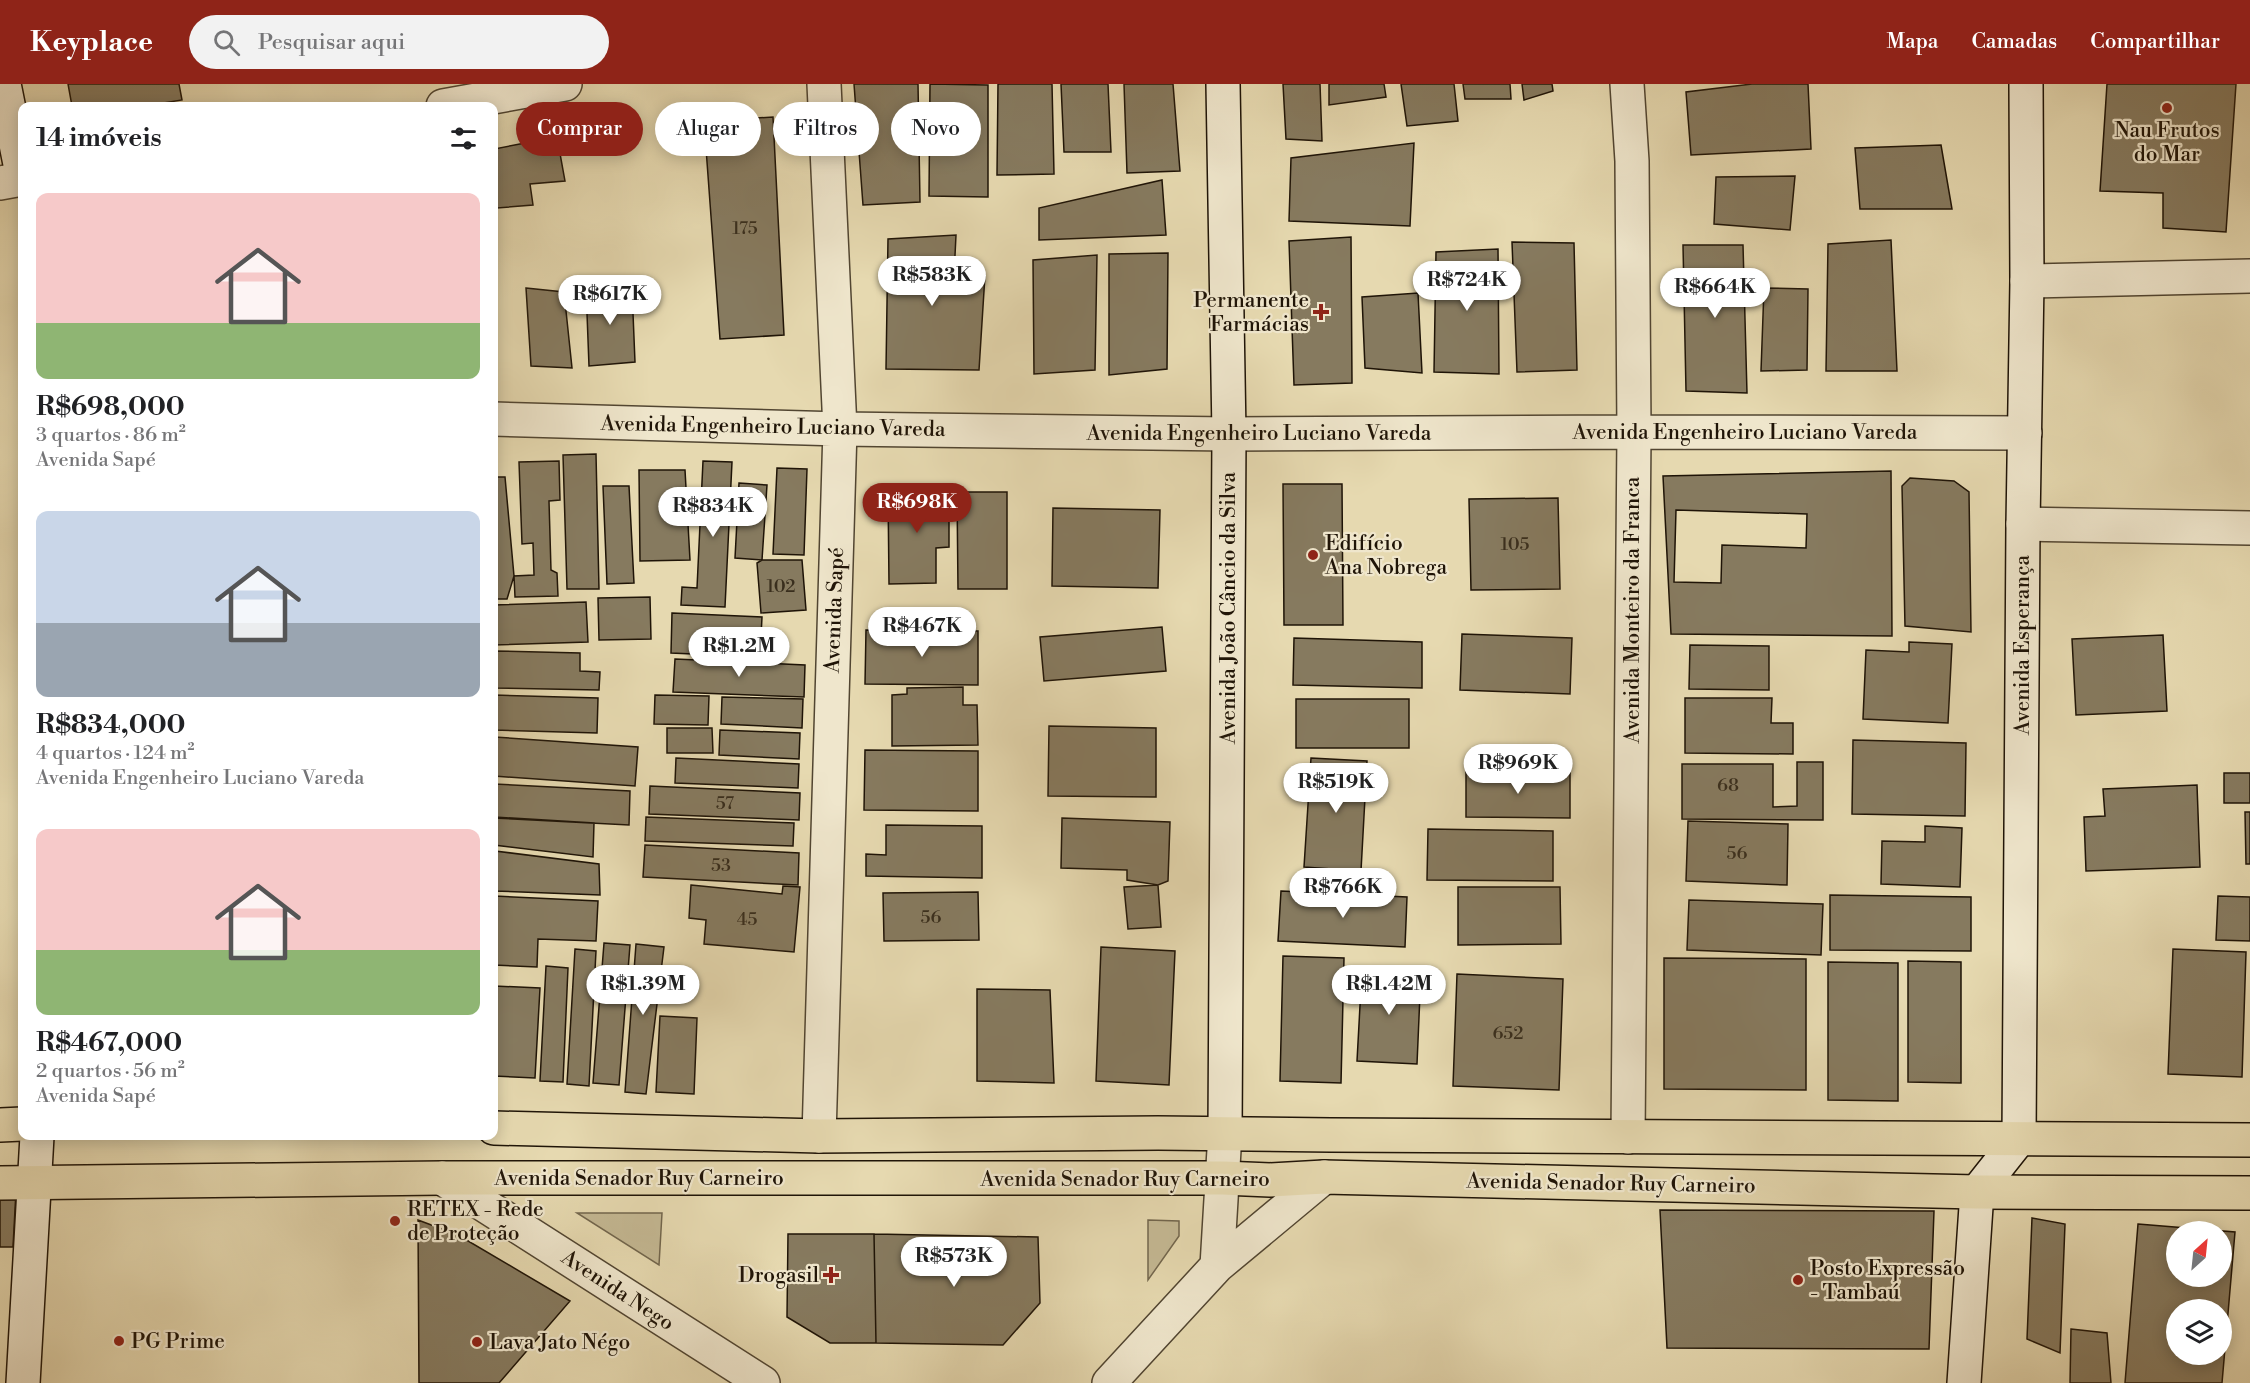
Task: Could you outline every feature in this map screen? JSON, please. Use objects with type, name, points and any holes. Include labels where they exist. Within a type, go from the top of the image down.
[{"type":"main road","points":[[0,1125],[18,1124]]},
{"type":"main road","name":"Avenida Senador Ruy Carneiro","points":[[498,1128],[819,1136],[1225,1133],[2250,1140]]},
{"type":"main road","name":"Avenida Senador Ruy Carneiro","points":[[0,1183],[442,1178],[1223,1178],[1270,1180],[1324,1177],[1977,1191],[2250,1193]]},
{"type":"street","points":[[4,84],[18,154]]},
{"type":"street","points":[[428,84],[430,102]]},
{"type":"street","points":[[465,102],[565,84]]},
{"type":"street","name":"Avenida Sapé","points":[[819,1136],[840,429],[824,84]]},
{"type":"street","name":"Avenida João Câncio da Silva","points":[[1217,1266],[1225,1133],[1229,435],[1223,84]]},
{"type":"street","name":"Avenida Monteiro da Franca","points":[[1627,84],[1632,161],[1634,432],[1628,1137]]},
{"type":"street","name":"Avenida Esperança","points":[[2019,1139],[2027,280],[2026,84]]},
{"type":"street","points":[[0,183],[18,179]]},
{"type":"street","points":[[2027,280],[2250,276]]},
{"type":"street","name":"Avenida Engenheiro Luciano Vareda","points":[[498,419],[840,429],[1229,435],[1634,432],[2025,433]]},
{"type":"street","points":[[2023,524],[2250,528]]},
{"type":"street","points":[[1964,1383],[1977,1191],[2019,1139]]},
{"type":"street","points":[[22,1383],[38,1140]]},
{"type":"street","points":[[1109,1383],[1217,1266],[1324,1177]]},
{"type":"street","name":"Avenida Nego","points":[[442,1178],[763,1383]]},
{"type":"shaded area","points":[[577,1213],[662,1213],[659,1265]]},
{"type":"shaded area","points":[[1148,1220],[1179,1221],[1179,1236],[1148,1280]]},
{"type":"building","points":[[68,84],[179,84],[182,100],[170,102],[71,102]]},
{"type":"building","points":[[854,84],[918,84],[918,102],[891,102],[891,156],[919,156],[920,202],[863,205],[859,156],[879,156],[879,102],[855,102]]},
{"type":"building","points":[[930,84],[988,85],[988,197],[929,196],[929,156],[981,156],[981,102],[930,102]]},
{"type":"building","points":[[998,84],[1052,84],[1054,174],[997,175]]},
{"type":"building","points":[[1061,84],[1108,84],[1111,152],[1064,152]]},
{"type":"building","points":[[1124,84],[1173,84],[1180,171],[1127,173]]},
{"type":"building","points":[[1283,84],[1320,84],[1322,141],[1286,139]]},
{"type":"building","points":[[1329,84],[1384,84],[1386,97],[1329,105]]},
{"type":"building","points":[[1401,84],[1454,84],[1458,121],[1407,126]]},
{"type":"building","points":[[1463,84],[1510,84],[1511,99],[1465,99]]},
{"type":"building","points":[[1522,84],[1552,84],[1553,91],[1524,100]]},
{"type":"building","points":[[1752,84],[1808,84],[1811,149],[1691,155],[1686,92]]},
{"type":"building","points":[[2107,84],[2236,84],[2226,232],[2163,228],[2163,193],[2100,191]]},
{"type":"building","points":[[773,117],[773,156],[775,156],[784,335],[720,339],[707,156],[761,156],[761,118]]},
{"type":"building","points":[[1414,143],[1410,226],[1289,221],[1291,158]]},
{"type":"building","points":[[516,145],[516,156],[560,156],[565,181],[530,184],[533,205],[498,208],[498,148]]},
{"type":"building","points":[[1941,145],[1952,209],[1860,209],[1855,148]]},
{"type":"building","points":[[1795,176],[1790,230],[1714,224],[1716,177]]},
{"type":"building","points":[[1162,180],[1166,235],[1039,240],[1039,208]]},
{"type":"building","points":[[956,235],[954,276],[985,275],[979,370],[886,369],[888,239]]},
{"type":"building","name":"Permanente Farmácias","points":[[1351,237],[1352,383],[1294,385],[1289,241]]},
{"type":"building","points":[[1891,240],[1897,371],[1826,371],[1828,244]]},
{"type":"building","points":[[1512,242],[1574,243],[1577,370],[1517,372]]},
{"type":"building","points":[[1683,245],[1743,245],[1747,393],[1686,391]]},
{"type":"building","points":[[1498,249],[1499,374],[1434,372],[1436,252]]},
{"type":"building","points":[[1168,253],[1167,369],[1109,375],[1109,254]]},
{"type":"building","points":[[1097,255],[1095,370],[1034,374],[1033,260]]},
{"type":"building","points":[[586,287],[632,289],[635,362],[589,366]]},
{"type":"building","points":[[526,288],[564,292],[572,368],[531,366]]},
{"type":"building","points":[[1764,288],[1808,289],[1807,370],[1761,371]]},
{"type":"building","points":[[1418,293],[1422,373],[1365,368],[1362,297]]},
{"type":"building","points":[[596,454],[599,589],[567,589],[563,455]]},
{"type":"building","points":[[559,461],[560,500],[549,501],[551,570],[557,573],[558,596],[515,597],[514,576],[534,575],[533,543],[522,544],[519,462]]},
{"type":"building","points":[[703,461],[732,462],[725,607],[681,605],[682,587],[697,588]]},
{"type":"building","points":[[777,468],[807,469],[804,555],[773,554]]},
{"type":"building","points":[[639,470],[685,470],[690,560],[640,561]]},
{"type":"building","points":[[1891,471],[1892,636],[1671,634],[1663,476]]},
{"type":"building","points":[[498,477],[505,477],[514,576],[507,599],[498,599]]},
{"type":"building","points":[[1910,478],[1954,481],[1969,492],[1971,632],[1905,626],[1902,486]]},
{"type":"building","points":[[739,483],[767,485],[762,560],[735,558]]},
{"type":"building","name":"Edifício Ana Nobrega","points":[[1283,484],[1342,484],[1343,625],[1284,625]]},
{"type":"building","points":[[603,486],[629,486],[634,583],[607,584]]},
{"type":"building","points":[[949,490],[949,547],[936,548],[936,583],[889,584],[888,491]]},
{"type":"building","points":[[957,492],[1007,492],[1007,589],[958,589]]},
{"type":"building","points":[[1558,498],[1560,589],[1471,590],[1469,499]]},
{"type":"building","points":[[1053,508],[1160,510],[1158,588],[1052,586]]},
{"type":"building","points":[[1676,510],[1807,514],[1806,548],[1722,545],[1721,583],[1674,582]]},
{"type":"building","points":[[762,560],[802,560],[806,610],[761,613],[757,563]]},
{"type":"building","points":[[650,597],[651,639],[599,640],[598,598]]},
{"type":"building","points":[[586,602],[588,642],[498,645],[498,605]]},
{"type":"building","points":[[672,613],[762,617],[760,657],[671,653]]},
{"type":"building","points":[[1162,627],[1166,671],[1044,681],[1040,637]]},
{"type":"building","points":[[866,630],[978,631],[978,685],[865,684]]},
{"type":"building","points":[[1462,634],[1572,638],[1570,694],[1460,690]]},
{"type":"building","points":[[2163,635],[2167,711],[2076,715],[2072,639]]},
{"type":"building","points":[[1294,638],[1422,642],[1422,688],[1293,685]]},
{"type":"building","points":[[1909,642],[1952,644],[1948,723],[1863,719],[1866,650],[1909,652]]},
{"type":"building","points":[[1690,645],[1769,646],[1769,690],[1689,689]]},
{"type":"building","points":[[498,651],[580,653],[580,671],[600,672],[599,690],[498,688]]},
{"type":"building","points":[[675,659],[805,665],[804,697],[673,692]]},
{"type":"building","points":[[963,687],[963,705],[977,705],[978,745],[892,746],[892,695],[907,694],[907,688]]},
{"type":"building","points":[[498,695],[598,698],[597,733],[498,730]]},
{"type":"building","points":[[655,695],[709,696],[708,725],[654,724]]},
{"type":"building","points":[[722,697],[803,699],[802,728],[721,724]]},
{"type":"building","points":[[1685,698],[1772,698],[1771,723],[1793,723],[1793,754],[1685,753]]},
{"type":"building","points":[[1296,699],[1409,699],[1409,748],[1296,748]]},
{"type":"building","points":[[1049,726],[1156,728],[1156,797],[1048,796]]},
{"type":"building","points":[[667,728],[712,728],[713,753],[667,753]]},
{"type":"building","points":[[720,730],[800,733],[799,759],[719,755]]},
{"type":"building","points":[[498,737],[638,747],[635,786],[498,776]]},
{"type":"building","points":[[1853,740],[1966,743],[1965,816],[1852,814]]},
{"type":"building","points":[[865,750],[978,751],[978,811],[864,810]]},
{"type":"building","points":[[676,758],[799,764],[798,788],[675,783]]},
{"type":"building","points":[[1311,758],[1367,761],[1361,871],[1304,867]]},
{"type":"building","points":[[1797,762],[1823,762],[1823,820],[1682,819],[1682,764],[1773,764],[1773,807],[1797,806]]},
{"type":"building","points":[[1466,771],[1570,773],[1570,818],[1466,817]]},
{"type":"building","points":[[2224,773],[2250,773],[2250,803],[2224,803]]},
{"type":"building","points":[[498,784],[630,791],[629,825],[498,818]]},
{"type":"building","points":[[2197,785],[2200,867],[2086,871],[2084,817],[2105,816],[2103,789]]},
{"type":"building","points":[[650,786],[800,793],[799,820],[649,814]]},
{"type":"building","points":[[2245,812],[2250,812],[2250,864],[2246,864]]},
{"type":"building","points":[[498,817],[594,823],[593,857],[498,845]]},
{"type":"building","points":[[646,817],[794,823],[793,846],[645,841]]},
{"type":"building","points":[[1062,818],[1170,822],[1168,881],[1158,885],[1127,880],[1127,870],[1061,868]]},
{"type":"building","points":[[1688,821],[1788,824],[1787,885],[1686,881]]},
{"type":"building","points":[[886,825],[982,826],[982,878],[866,876],[866,854],[886,855]]},
{"type":"building","points":[[1925,826],[1962,828],[1960,887],[1881,884],[1882,841],[1925,842]]},
{"type":"building","points":[[1428,829],[1553,831],[1553,881],[1427,880]]},
{"type":"building","points":[[645,845],[799,853],[798,885],[643,877]]},
{"type":"building","points":[[498,851],[599,864],[600,895],[498,891]]},
{"type":"building","points":[[691,885],[782,894],[783,886],[800,887],[794,952],[704,944],[706,920],[689,918]]},
{"type":"building","points":[[1158,885],[1161,927],[1128,929],[1124,887]]},
{"type":"building","points":[[1458,887],[1560,887],[1561,944],[1458,945]]},
{"type":"building","points":[[1281,891],[1407,897],[1405,947],[1278,941]]},
{"type":"building","points":[[978,892],[979,940],[884,941],[883,893]]},
{"type":"building","points":[[1830,895],[1971,897],[1971,951],[1830,950]]},
{"type":"building","points":[[498,896],[598,901],[596,941],[538,939],[537,967],[498,965]]},
{"type":"building","points":[[2218,896],[2250,897],[2250,941],[2216,940]]},
{"type":"building","points":[[1689,900],[1823,904],[1821,955],[1687,950]]},
{"type":"building","points":[[604,943],[630,945],[619,1085],[593,1083]]},
{"type":"building","points":[[636,944],[664,947],[646,1094],[625,1092]]},
{"type":"building","points":[[1101,947],[1175,951],[1169,1085],[1096,1081]]},
{"type":"building","points":[[575,949],[596,951],[589,1086],[567,1084]]},
{"type":"building","points":[[2173,949],[2246,952],[2242,1077],[2168,1074]]},
{"type":"building","points":[[1283,956],[1344,958],[1341,1083],[1280,1081]]},
{"type":"building","points":[[1664,958],[1806,959],[1806,1090],[1664,1089]]},
{"type":"building","points":[[1908,961],[1961,962],[1961,1083],[1908,1082]]},
{"type":"building","points":[[1828,962],[1898,963],[1898,1101],[1828,1100]]},
{"type":"building","points":[[546,966],[568,968],[563,1082],[540,1081]]},
{"type":"building","points":[[1362,969],[1421,971],[1417,1064],[1357,1061]]},
{"type":"building","points":[[1457,974],[1563,979],[1559,1090],[1453,1086]]},
{"type":"building","points":[[498,986],[540,988],[535,1078],[498,1076]]},
{"type":"building","points":[[977,989],[1050,990],[1054,1083],[977,1081]]},
{"type":"building","points":[[660,1016],[697,1018],[694,1094],[656,1092]]},
{"type":"building","points":[[0,1190],[16,1191],[13,1247],[0,1247]]},
{"type":"building","name":"Posto Expressão - Tambaú","points":[[1660,1210],[1934,1211],[1929,1349],[1667,1348]]},
{"type":"building","points":[[2032,1218],[2065,1224],[2060,1353],[2027,1339]]},
{"type":"building","name":"Lava Jato Négo","points":[[418,1220],[458,1235],[570,1301],[499,1383],[419,1383]]},
{"type":"building","points":[[2138,1224],[2166,1226],[2166,1287],[2230,1287],[2229,1299],[2166,1299],[2166,1365],[2224,1365],[2222,1383],[2125,1383]]},
{"type":"building","points":[[2232,1232],[2235,1232],[2232,1267]]},
{"type":"building","name":"Drogasil","points":[[788,1234],[874,1234],[876,1343],[830,1343],[787,1317]]},
{"type":"building","points":[[874,1234],[1038,1237],[1040,1303],[1003,1345],[876,1343]]},
{"type":"building","points":[[2071,1329],[2107,1333],[2111,1383],[2070,1383]]},
{"type":"place","name":"Nau Frutos do Mar","points":[[2167,108]]},
{"type":"place","name":"Permanente Farmácias","points":[[1321,312]]},
{"type":"place","name":"Edifício Ana Nobrega","points":[[1313,555]]},
{"type":"place","name":"RETEX - Rede de Proteção","points":[[395,1221]]},
{"type":"place","name":"Drogasil","points":[[831,1275]]},
{"type":"place","name":"Posto Expressão - Tambaú","points":[[1798,1280]]},
{"type":"place","name":"PG Prime","points":[[119,1341]]},
{"type":"place","name":"Lava Jato Négo","points":[[477,1342]]}]
